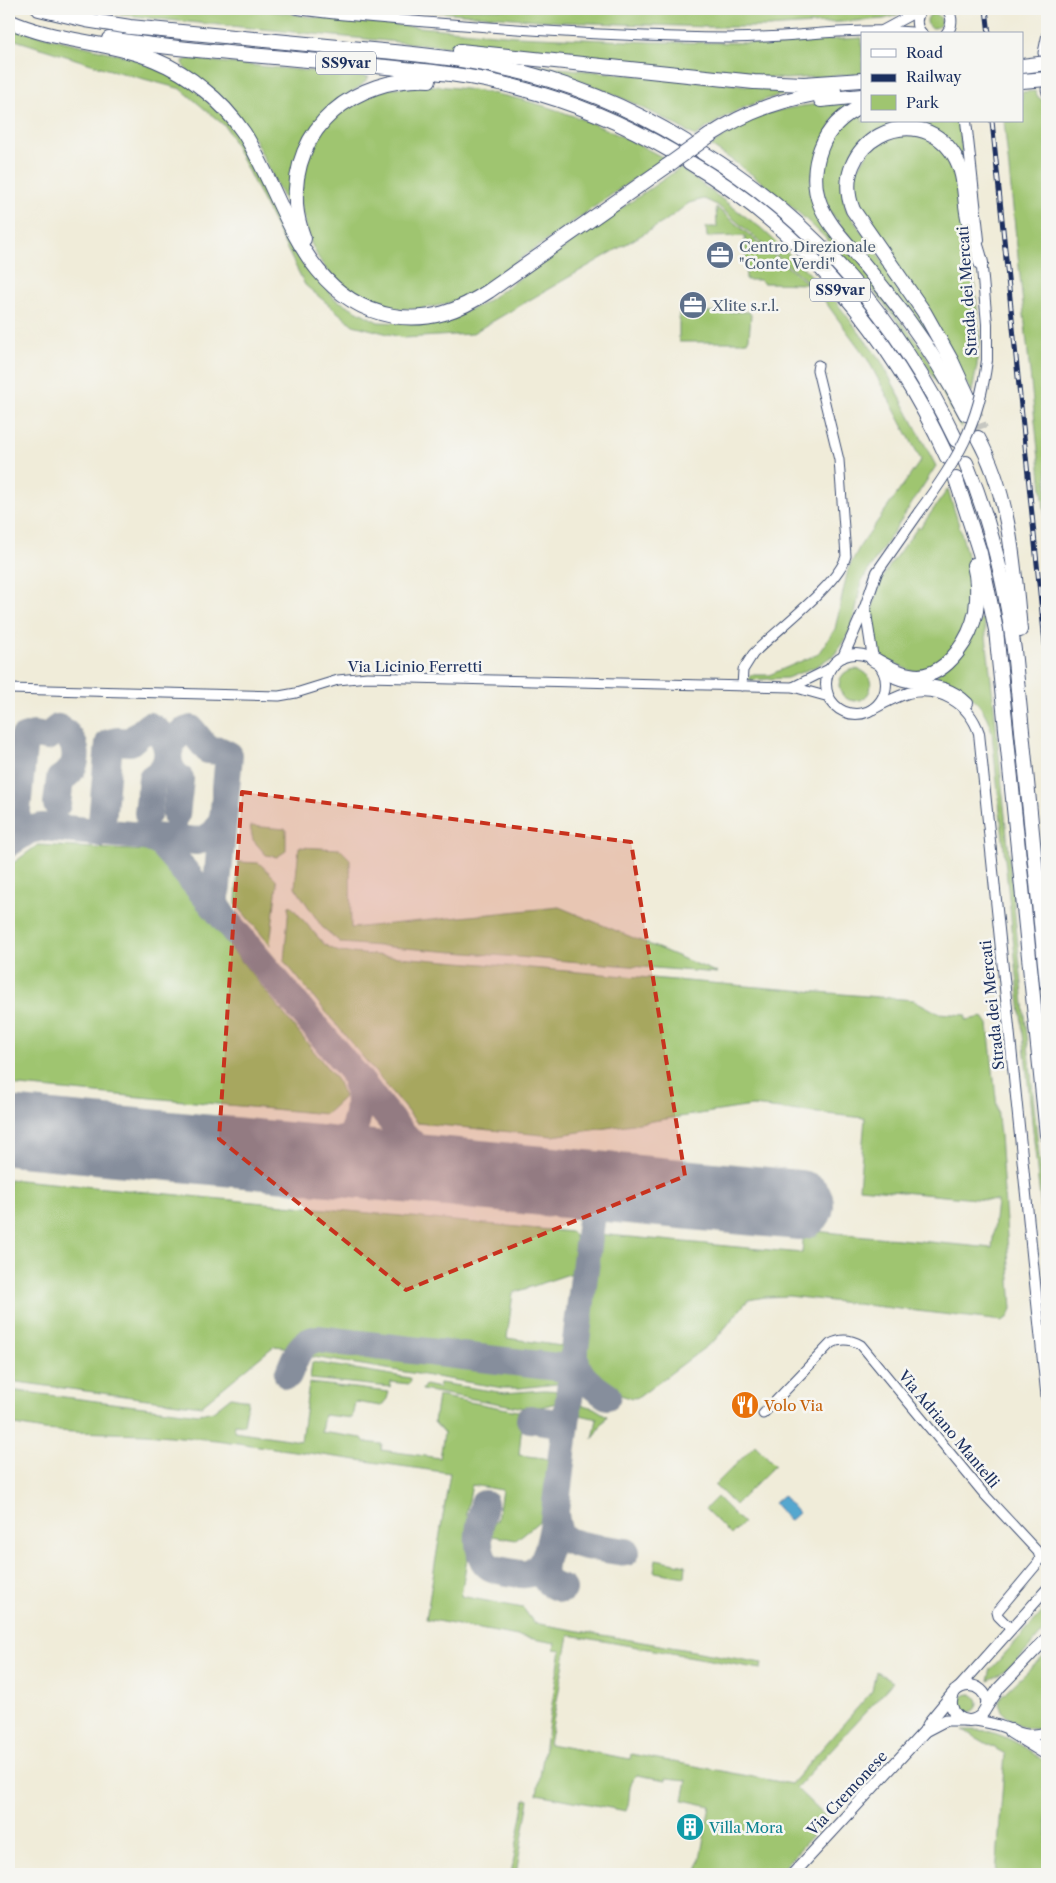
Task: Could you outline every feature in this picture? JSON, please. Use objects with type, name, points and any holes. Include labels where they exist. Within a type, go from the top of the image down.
[{"type":"highway","name":"SS9var","points":[[39,9],[86,20],[130,27],[457,60],[532,75],[621,107],[686,142]]},
{"type":"highway","name":"SS9var","points":[[9,16],[63,31],[110,40],[436,72],[484,80],[529,90],[606,118],[673,152]]},
{"type":"highway","points":[[9,21],[55,36],[148,58],[174,70],[202,88],[223,107],[244,133],[295,236],[322,276],[334,288],[364,307],[379,313],[401,317],[441,314],[463,306],[489,291],[709,136],[746,114],[807,94],[861,87]]},
{"type":"highway","points":[[332,47],[367,43],[772,83],[804,84],[861,80]]},
{"type":"highway","points":[[1024,65],[1045,58]]},
{"type":"highway","points":[[310,259],[297,214],[298,175],[306,150],[314,135],[329,115],[340,106],[368,89],[403,80],[439,80],[529,90]]},
{"type":"highway","points":[[1024,81],[1047,87]]},
{"type":"highway","points":[[778,103],[861,96]]},
{"type":"highway","points":[[861,107],[840,120],[823,142],[816,168],[815,181],[818,198],[830,223],[926,344],[968,407],[952,362],[928,318],[853,210],[848,191],[848,178],[856,157],[865,146],[884,133],[906,129],[930,134],[946,146],[954,156],[962,174],[968,217],[981,262]]},
{"type":"highway","name":"SS9var","points":[[702,152],[777,206],[823,249],[854,283],[905,350],[956,440]]},
{"type":"highway","name":"SS9var","points":[[689,162],[730,189],[770,220],[799,246],[845,296],[880,340],[902,373],[922,406],[947,457]]},
{"type":"highway","points":[[980,433],[1005,512],[1013,562],[1023,672],[1022,735]]},
{"type":"highway","points":[[966,463],[989,528],[1004,589],[1013,645],[1047,984]]},
{"type":"highway","points":[[876,663],[903,674],[926,675],[938,670],[952,658],[970,630],[976,611],[977,583],[958,498],[956,479],[980,553],[996,630],[1047,1135]]},
{"type":"highway","points":[[1011,1731],[1047,1753]]},
{"type":"main road","points":[[984,1711],[996,1690],[1047,1638]]},
{"type":"main road","points":[[967,1720],[958,1717],[952,1708],[951,1701],[955,1691],[962,1686],[980,1686],[992,1683],[1015,1671]]},
{"type":"main road","points":[[973,1686],[985,1696],[986,1704],[984,1711]]},
{"type":"main road","name":"Via Cremonese","points":[[793,1874],[924,1732],[931,1720],[955,1691]]},
{"type":"main road","name":"Via Cremonese","points":[[924,1732],[946,1720],[967,1720],[979,1717],[984,1711]]},
{"type":"street","points":[[295,9],[528,30],[634,36],[757,37],[880,30],[908,32]]},
{"type":"street","points":[[880,30],[903,21],[921,9]]},
{"type":"street","points":[[921,9],[917,22],[922,32]]},
{"type":"street","points":[[948,32],[950,29],[950,14]]},
{"type":"street","points":[[950,14],[952,32]]},
{"type":"street","points":[[1045,58],[1047,34]]},
{"type":"street","name":"Strada dei Mercati","points":[[831,668],[843,657],[865,607],[877,572],[949,472],[966,440],[981,398],[987,360],[987,324],[966,122]]},
{"type":"street","points":[[742,686],[743,670],[753,654],[832,580],[840,570],[846,556],[839,460],[817,370],[818,365]]},
{"type":"street","name":"Strada dei Mercati","points":[[865,607],[876,663],[884,675],[886,684],[880,702],[873,709]]},
{"type":"street","name":"Strada dei Mercati","points":[[843,657],[858,654],[876,663],[887,674],[900,680],[939,686],[958,694],[973,708],[985,734],[1047,1340]]},
{"type":"street","points":[[794,687],[831,668]]},
{"type":"street","points":[[794,687],[829,697],[826,682],[831,668]]},
{"type":"street","name":"Via Licinio Ferretti","points":[[9,690],[279,696],[296,693],[334,681],[367,677],[794,687]]},
{"type":"street","name":"Strada dei Mercati","points":[[829,697],[835,706],[853,714],[864,713],[894,698],[909,693],[921,691],[939,693],[951,698],[962,706],[974,722],[979,734],[1047,1401]]},
{"type":"street","name":"Via Adriano Mantelli","points":[[763,1414],[830,1344],[843,1340],[853,1341],[861,1345],[984,1494],[1038,1552],[1040,1558],[1038,1563],[997,1612],[998,1616],[1011,1629]]},
{"type":"street","points":[[955,1691],[1047,1590]]},
{"type":"street","points":[[996,1645],[1020,1627],[1047,1600]]},
{"type":"street","points":[[967,1720],[992,1723],[1011,1731],[1030,1735],[1047,1732]]},
{"type":"highlighted area","points":[[242,792],[631,842],[685,1176],[406,1290],[219,1139]]},
{"type":"green space","points":[[82,9],[258,9],[312,17],[516,36],[651,42],[768,43],[861,38],[861,74],[785,79],[157,19]]},
{"type":"green space","points":[[401,9],[905,9],[895,16],[884,19],[769,27],[708,27],[561,22]]},
{"type":"green space","points":[[931,14],[937,14],[941,21],[937,28],[931,28],[927,24],[927,18]]},
{"type":"green space","points":[[9,28],[129,57],[184,81],[220,111],[236,128],[304,262],[335,299],[378,322],[433,324],[481,305],[680,168],[761,228],[827,290],[881,361],[936,466],[861,582],[850,631],[835,654],[817,666],[787,678],[749,680],[750,675],[769,675],[818,654],[835,629],[848,569],[860,546],[921,460],[868,360],[815,288],[717,205],[704,199],[689,203],[664,222],[471,334],[404,338],[353,325],[305,285],[226,127],[181,89],[107,69],[9,38]]},
{"type":"green space","points":[[189,59],[369,77],[362,85],[339,100],[292,179],[289,205],[287,206],[255,140],[184,67],[183,61]]},
{"type":"green space","points":[[527,65],[805,91],[790,93],[747,106],[695,136],[614,94],[571,78]]},
{"type":"green space","points":[[421,85],[487,92],[547,107],[605,129],[664,158],[470,294],[444,304],[418,309],[392,307],[368,301],[347,289],[328,272],[314,250],[300,204],[300,195],[308,160],[320,134],[339,112],[380,91]]},
{"type":"green space","points":[[1035,91],[1042,100],[1047,115],[1047,537],[1004,122],[1024,122],[1024,92]]},
{"type":"green space","points":[[852,101],[833,120],[810,181],[885,301],[921,347],[964,420],[961,428],[939,385],[914,345],[886,306],[856,270],[823,235],[788,203],[750,173],[711,146],[740,126],[762,115],[800,106]]},
{"type":"green space","points":[[861,113],[861,122],[958,122],[963,158],[943,136],[873,132],[863,140],[850,157],[845,167],[842,188],[847,211],[917,310],[955,380],[828,208],[821,183],[823,156],[837,130]]},
{"type":"green space","points":[[897,135],[921,136],[937,144],[954,165],[973,264],[980,344],[978,345],[977,366],[972,392],[856,201],[855,173],[871,148]]},
{"type":"green space","points":[[716,207],[808,284],[763,283],[760,280],[746,280],[745,236],[707,237],[706,227],[717,227]]},
{"type":"green space","points":[[749,312],[751,315],[747,342],[679,342],[679,313]]},
{"type":"green space","points":[[948,489],[962,534],[969,565],[971,597],[969,612],[967,621],[950,651],[933,666],[923,670],[911,671],[885,659],[879,652],[873,636],[873,608],[880,582],[890,565]]},
{"type":"green space","points":[[981,619],[984,619],[994,706],[1047,1234],[1047,1267],[992,733],[984,712],[971,696],[954,685],[934,679]]},
{"type":"green space","points":[[855,669],[861,670],[866,674],[870,679],[870,691],[866,696],[861,700],[855,701],[849,700],[844,696],[840,691],[839,685],[840,679],[844,674],[849,670]]},
{"type":"green space","points":[[250,826],[286,829],[286,851],[277,857],[266,855],[253,840]]},
{"type":"green space","points":[[38,845],[149,851],[157,856],[337,1080],[344,1097],[326,1114],[9,1085],[9,866]]},
{"type":"green space","points":[[299,847],[340,849],[350,859],[351,928],[559,907],[718,973],[341,943],[322,927],[295,887]]},
{"type":"green space","points":[[238,862],[259,863],[276,879],[277,885],[270,945],[236,904]]},
{"type":"green space","points":[[290,905],[325,945],[339,952],[914,1000],[938,1013],[966,1015],[966,1020],[983,1017],[988,1024],[1000,1135],[1012,1309],[1009,1317],[1002,1321],[789,1296],[765,1297],[748,1300],[715,1340],[639,1397],[624,1396],[606,1387],[591,1374],[583,1361],[598,1234],[802,1253],[804,1230],[992,1248],[997,1201],[859,1188],[865,1118],[752,1106],[553,1136],[417,1123],[284,961]]},
{"type":"green space","points":[[9,1179],[571,1232],[581,1244],[578,1271],[513,1293],[507,1338],[568,1347],[566,1360],[557,1364],[317,1335],[301,1336],[294,1348],[274,1346],[201,1406],[9,1381]]},
{"type":"green space","points":[[321,1343],[565,1372],[561,1381],[556,1384],[503,1388],[301,1355],[309,1346]]},
{"type":"green space","points":[[312,1362],[410,1378],[411,1381],[409,1384],[391,1382],[390,1387],[310,1379]]},
{"type":"green space","points":[[309,1383],[389,1392],[387,1399],[381,1406],[355,1402],[352,1418],[324,1415],[321,1432],[362,1438],[365,1442],[382,1444],[381,1450],[440,1458],[444,1433],[434,1422],[438,1396],[523,1412],[519,1455],[549,1460],[542,1519],[516,1540],[487,1535],[490,1520],[497,1521],[502,1490],[472,1485],[466,1515],[474,1517],[461,1596],[523,1608],[534,1623],[762,1663],[761,1669],[569,1635],[549,1744],[630,1759],[631,1754],[791,1784],[872,1691],[876,1671],[893,1682],[796,1788],[828,1819],[777,1874],[697,1874],[710,1806],[683,1800],[687,1780],[666,1778],[666,1780],[637,1775],[631,1782],[626,1811],[537,1794],[561,1650],[554,1649],[555,1643],[426,1619],[450,1473],[216,1440],[146,1434],[44,1430],[9,1424],[9,1390],[199,1414],[213,1411],[231,1397],[248,1400],[244,1425],[235,1424],[234,1431],[301,1441]]},
{"type":"green space","points":[[440,1383],[505,1393],[544,1390],[562,1391],[561,1402],[536,1408],[525,1406],[524,1408],[422,1390],[425,1385],[439,1388]]},
{"type":"green space","points":[[579,1404],[594,1408],[607,1416],[593,1439],[597,1419],[576,1414]]},
{"type":"green space","points":[[755,1445],[775,1465],[735,1505],[715,1485]]},
{"type":"green space","points":[[717,1497],[743,1523],[731,1535],[705,1509]]},
{"type":"green space","points":[[656,1559],[686,1565],[685,1577],[654,1572]]},
{"type":"green space","points":[[1047,1607],[1047,1627],[1013,1665],[988,1680],[991,1669]]},
{"type":"green space","points":[[1047,1653],[1047,1728],[1028,1728],[1017,1724],[1007,1716],[1002,1711],[999,1702],[1002,1696]]},
{"type":"green space","points":[[965,1694],[973,1694],[978,1699],[976,1710],[965,1712],[960,1707],[960,1699]]},
{"type":"green space","points":[[963,1730],[987,1731],[1003,1736],[1027,1749],[1047,1764],[1047,1874],[996,1874],[1005,1754]]},
{"type":"green space","points":[[525,1799],[529,1800],[516,1874],[511,1874]]},
{"type":"water","points":[[783,1495],[798,1513],[789,1521],[774,1503]]},
{"type":"taxiway","points":[[101,833],[109,743],[118,741],[130,742],[149,726],[157,731],[166,744],[167,759],[159,773],[152,778],[148,813]]},
{"type":"taxiway","points":[[9,843],[15,830],[24,738],[34,735],[47,737],[58,728],[70,739],[76,753],[72,768],[60,779],[57,804]]},
{"type":"taxiway","points":[[176,815],[180,779],[170,766],[169,751],[176,737],[191,729],[208,750],[221,751],[229,755],[216,896],[216,905],[221,914]]},
{"type":"taxiway","points":[[9,843],[29,830],[42,827],[197,841],[214,834],[220,826],[223,817]]},
{"type":"taxiway","points":[[146,837],[159,842],[171,855],[352,1071],[356,1083],[359,1108],[352,1133],[336,1151],[318,1159],[301,1159]]},
{"type":"taxiway","points":[[356,1076],[392,1122],[424,1154],[449,1167],[494,1177]]},
{"type":"taxiway","points":[[484,1504],[479,1530],[479,1544],[482,1557],[486,1563],[496,1569],[521,1574],[533,1572],[543,1562],[553,1527],[591,1221],[590,1208],[585,1196],[577,1188],[564,1184]]},
{"type":"taxiway","points":[[288,1375],[301,1347],[317,1339],[566,1368],[570,1365],[575,1352]]},
{"type":"taxiway","points":[[575,1354],[581,1374],[590,1384],[607,1396]]},
{"type":"taxiway","points":[[530,1419],[558,1423],[565,1418],[568,1412]]},
{"type":"taxiway","points":[[555,1513],[559,1531],[567,1540],[582,1545],[626,1552]]},
{"type":"taxiway","points":[[546,1555],[545,1577],[551,1584],[563,1589]]},
{"type":"runway","points":[[9,1131],[799,1205]]},
{"type":"tunnel","points":[[972,404],[981,429]]},
{"type":"railway","points":[[986,9],[989,32]]},
{"type":"railway","points":[[992,122],[1047,662]]},
{"type":"place","name":"Centro Direzionale \"Conte Verdi\"","points":[[720,255]]},
{"type":"place","name":"Xlite s.r.l.","points":[[693,305]]},
{"type":"place","name":"Volo Via","points":[[745,1405]]},
{"type":"place","name":"Villa Mora","points":[[690,1827]]}]
